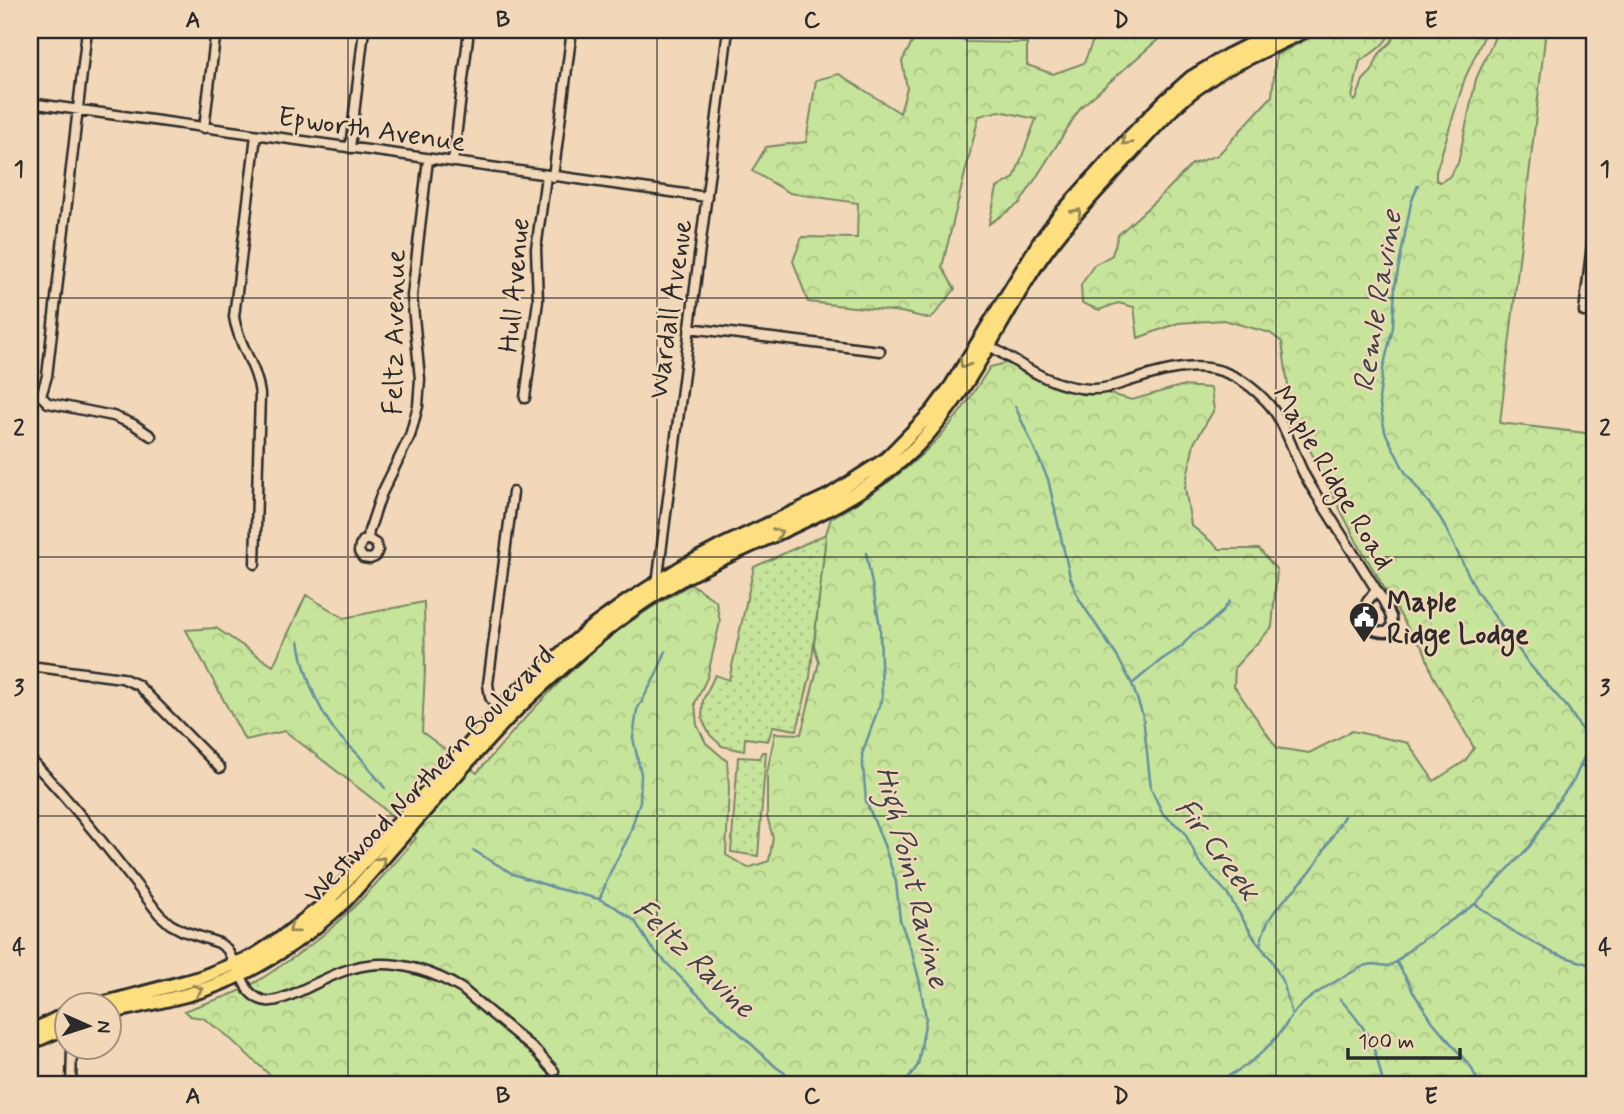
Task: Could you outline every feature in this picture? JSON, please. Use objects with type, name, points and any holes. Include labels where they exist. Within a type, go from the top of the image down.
[{"type":"main road","name":"Westwood Northern Boulevard","points":[[122,1010],[203,990],[238,970],[288,948],[344,902],[502,717],[656,588],[826,511],[865,489],[902,460],[934,427],[970,378],[984,343],[1064,227],[1172,108],[1221,71],[1281,33],[1306,30]]},
{"type":"main road","name":"Westwood Northern Boulevard","points":[[122,999],[238,970]]},
{"type":"main road","points":[[30,1032],[52,1025]]},
{"type":"main road","points":[[30,1043],[52,1029]]},
{"type":"street","points":[[41,396],[47,376],[87,30]]},
{"type":"street","points":[[204,128],[216,30]]},
{"type":"street","points":[[350,148],[364,30]]},
{"type":"street","points":[[453,162],[469,30]]},
{"type":"street","name":"Hull Avenue","points":[[525,398],[538,301],[536,249],[572,30]]},
{"type":"street","name":"Wardall Avenue","points":[[656,588],[728,30]]},
{"type":"street","name":"Epworth Avenue","points":[[30,103],[707,197]]},
{"type":"street","points":[[255,564],[260,394],[256,374],[236,327],[234,306],[256,135]]},
{"type":"street","name":"Feltz Avenue","points":[[368,539],[381,495],[410,436],[418,406],[419,379],[412,296],[428,159]]},
{"type":"street","points":[[1584,312],[1594,227]]},
{"type":"street","points":[[689,328],[880,351]]},
{"type":"street","name":"Maple Ridge Road","points":[[984,343],[1052,382],[1070,387],[1095,390],[1172,368],[1199,366],[1226,372],[1249,385],[1268,402],[1282,425],[1305,477],[1376,590],[1391,617],[1392,626],[1387,632],[1376,632],[1368,626],[1363,614],[1367,602],[1376,590]]},
{"type":"street","points":[[30,395],[41,396],[48,403],[123,419],[151,436]]},
{"type":"street","points":[[502,717],[490,697],[488,684],[513,492]]},
{"type":"street","points":[[30,666],[122,678],[138,685],[220,768]]},
{"type":"street","points":[[30,759],[92,827],[159,914],[183,931],[227,948],[253,996],[272,1001],[344,970],[370,964],[402,967],[448,980],[462,989],[536,1051],[554,1071]]},
{"type":"street","points":[[71,1084],[72,1062]]},
{"type":"green space","points":[[919,30],[949,30],[967,42],[1027,43],[1027,65],[1053,74],[1084,63],[1097,30],[1169,30],[1081,107],[1020,203],[989,224],[997,188],[1014,178],[1036,119],[999,111],[979,116],[942,267],[955,289],[931,319],[901,312],[808,302],[793,261],[802,237],[857,238],[858,203],[790,193],[752,171],[766,147],[806,142],[816,80],[839,74],[900,113],[907,88],[902,61]]},
{"type":"green space","points":[[1325,30],[1391,30],[1383,44],[1360,61],[1352,97],[1354,101],[1379,54],[1398,30],[1487,30],[1465,78],[1436,172],[1436,180],[1440,182],[1449,177],[1458,163],[1476,79],[1498,30],[1546,30],[1500,423],[1594,434],[1594,1084],[288,1084],[273,1078],[225,1034],[203,1018],[190,1016],[184,1011],[240,991],[297,955],[352,909],[416,838],[374,800],[285,731],[245,740],[186,630],[216,628],[273,666],[306,595],[344,618],[424,602],[422,732],[477,773],[529,714],[587,657],[627,624],[691,584],[716,601],[720,622],[707,678],[695,703],[697,725],[706,743],[727,761],[729,788],[726,855],[748,868],[769,861],[773,838],[767,816],[767,773],[775,733],[801,734],[819,662],[814,645],[826,534],[831,518],[886,484],[920,456],[950,425],[990,367],[1006,363],[1028,369],[1052,382],[1132,400],[1181,386],[1211,388],[1214,410],[1194,443],[1185,487],[1191,525],[1220,549],[1259,549],[1277,570],[1272,627],[1235,667],[1234,686],[1277,748],[1309,753],[1352,731],[1408,743],[1434,781],[1465,761],[1474,748],[1432,674],[1424,650],[1409,630],[1357,542],[1292,415],[1282,342],[1270,333],[1224,320],[1178,323],[1138,338],[1134,307],[1118,303],[1099,310],[1082,303],[1081,285],[1094,265],[1112,255],[1118,235],[1192,164],[1218,155],[1272,96],[1276,55]]},
{"type":"green space","points":[[826,534],[810,677],[797,730],[773,726],[768,741],[745,738],[744,751],[722,746],[710,735],[702,719],[703,700],[715,675],[729,680],[754,567]]},
{"type":"green space","points":[[762,752],[766,752],[758,856],[731,852],[738,757],[759,758]]},
{"type":"waterway","name":"Remle Ravine","points":[[1292,1015],[1315,994],[1364,966],[1388,966],[1396,962],[1414,946],[1475,904],[1530,846],[1574,780],[1589,743],[1568,708],[1529,664],[1477,592],[1441,519],[1405,472],[1385,432],[1379,399],[1383,369],[1393,327],[1395,286],[1411,203],[1418,185]]},
{"type":"waterway","name":"Fir Creek","points":[[1015,406],[1048,479],[1070,577],[1079,599],[1132,684],[1143,716],[1151,789],[1163,814],[1184,831],[1199,862],[1227,893],[1256,941],[1271,959],[1284,985],[1292,1015],[1284,1027],[1257,1057],[1223,1079],[1210,1084]]},
{"type":"waterway","name":"High Point Ravine","points":[[866,553],[880,626],[882,698],[862,754],[866,801],[896,882],[900,920],[919,979],[926,1018],[918,1065],[905,1084]]},
{"type":"waterway","points":[[1132,684],[1181,647],[1193,633],[1205,627],[1230,601]]},
{"type":"waterway","points":[[299,641],[312,688],[328,721],[385,788]]},
{"type":"waterway","points":[[600,898],[629,836],[640,801],[641,774],[633,738],[637,710],[666,651]]},
{"type":"waterway","points":[[1589,743],[1594,733]]},
{"type":"waterway","points":[[1581,765],[1594,770]]},
{"type":"waterway","points":[[1260,946],[1263,933],[1274,912],[1312,869],[1344,816]]},
{"type":"waterway","name":"Feltz Ravine","points":[[473,850],[513,874],[599,899],[635,921],[650,946],[691,988],[776,1067],[800,1084]]},
{"type":"waterway","points":[[1475,904],[1514,932],[1553,953],[1594,966]]},
{"type":"waterway","points":[[1397,963],[1433,1022],[1471,1067],[1479,1084]]},
{"type":"waterway","points":[[1340,999],[1369,1038],[1383,1084]]},
{"type":"place","name":"Maple Ridge Lodge","points":[[1364,644]]}]
